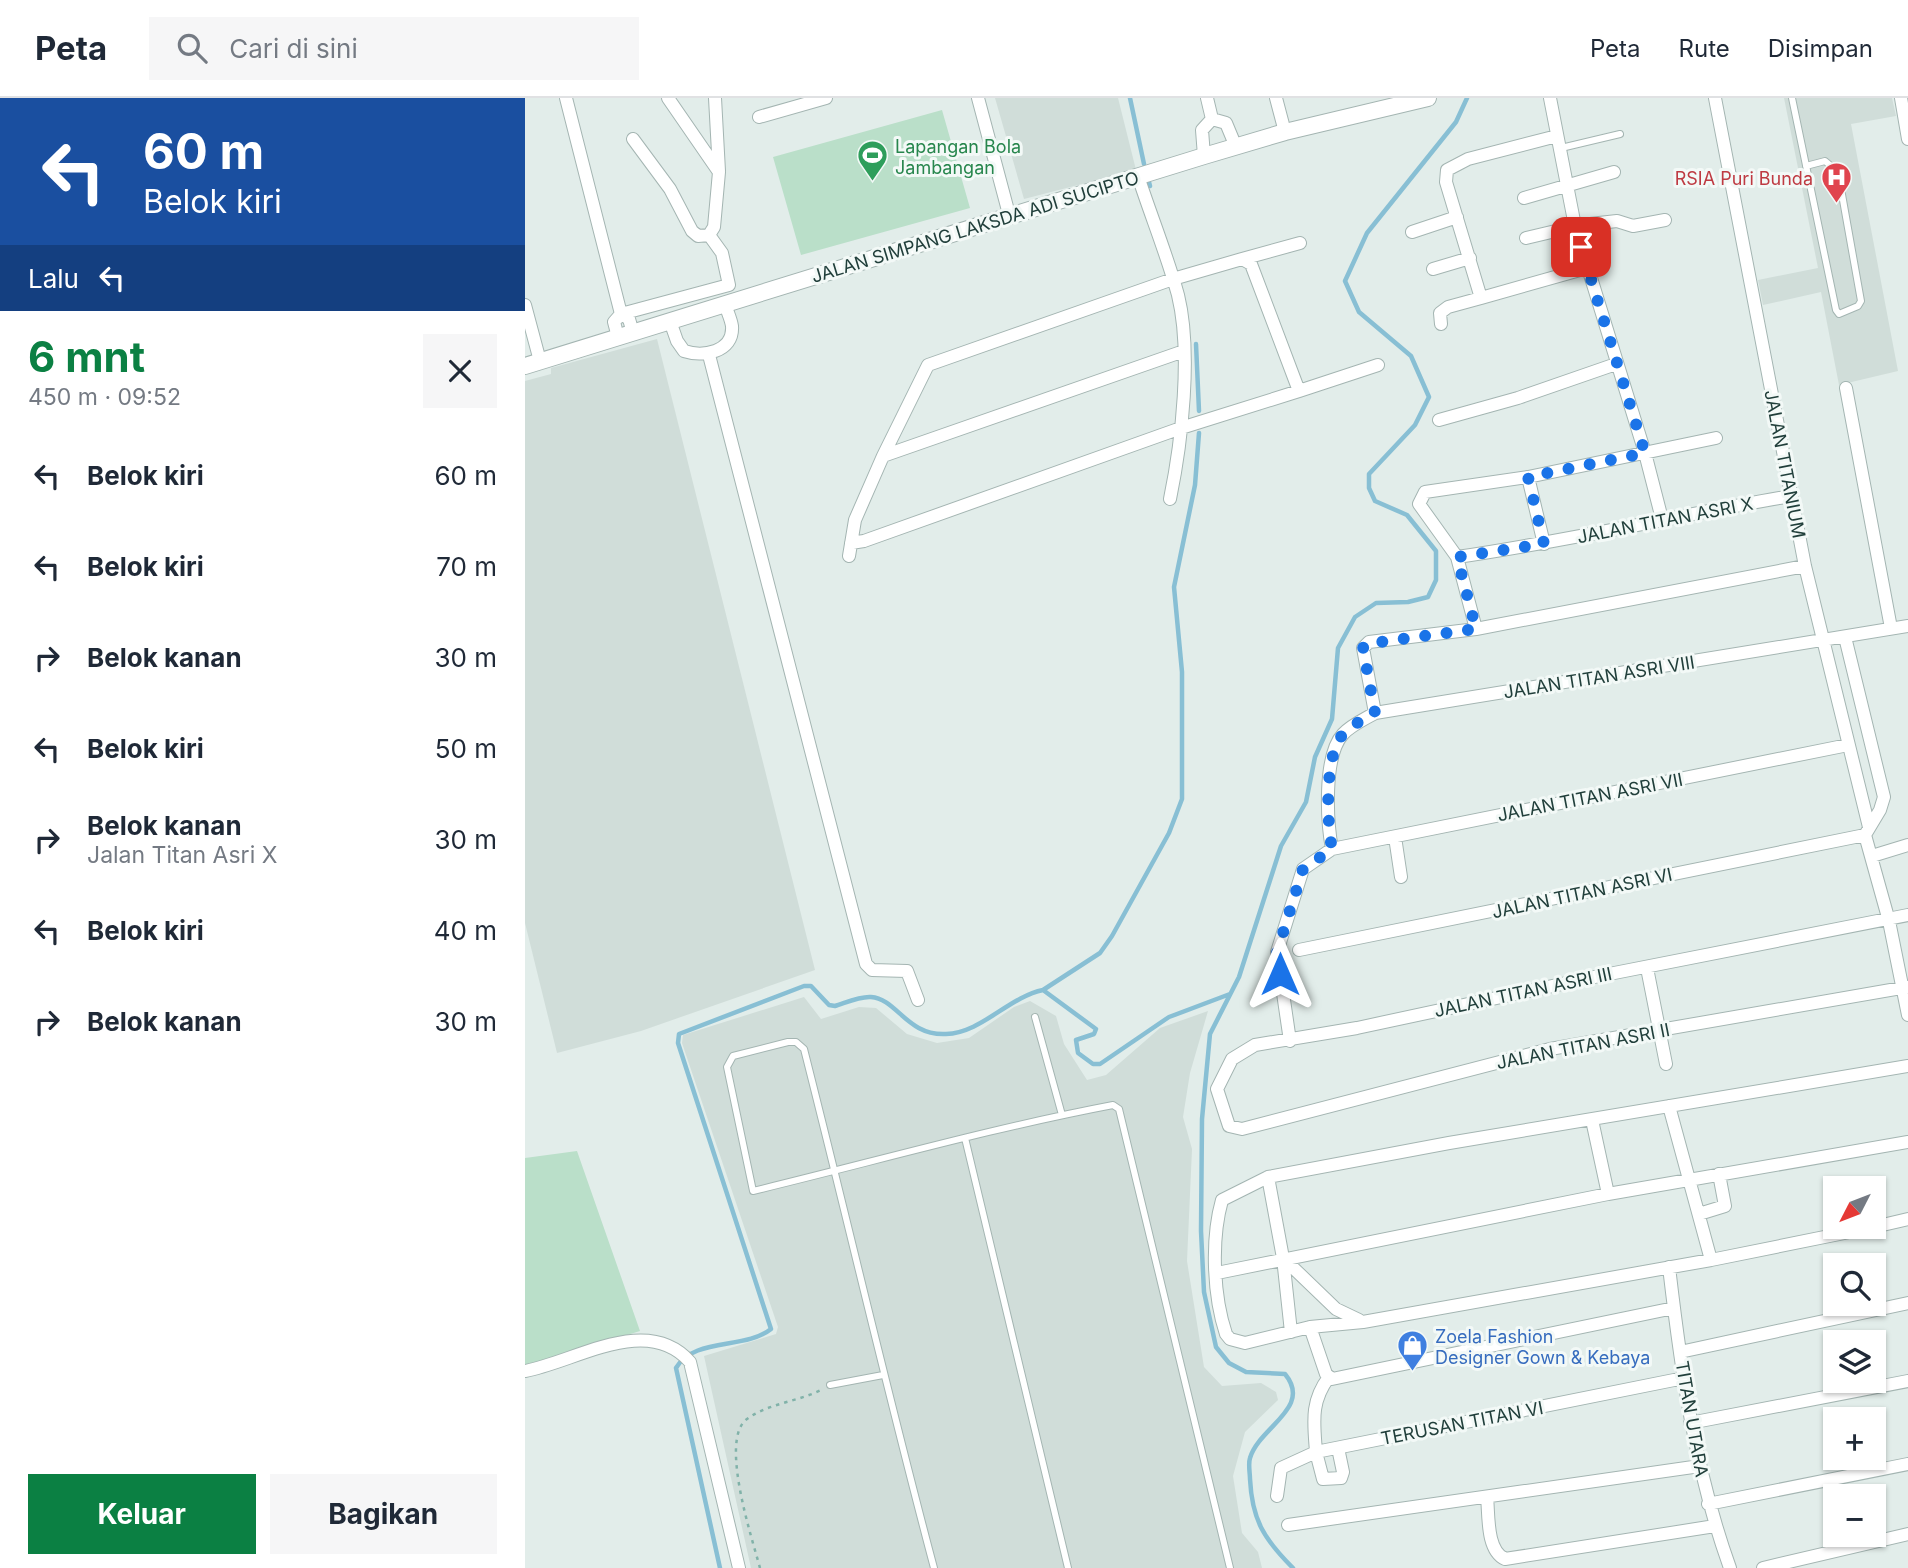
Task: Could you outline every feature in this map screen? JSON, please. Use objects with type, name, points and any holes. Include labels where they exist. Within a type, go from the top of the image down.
[{"type":"street","points":[[566,98],[621,314]]},
{"type":"street","points":[[668,98],[719,173]]},
{"type":"street","points":[[709,235],[714,227],[719,173],[715,98]]},
{"type":"street","points":[[759,117],[826,98]]},
{"type":"street","points":[[978,98],[1010,218]]},
{"type":"street","points":[[1207,98],[1212,119]]},
{"type":"street","points":[[1276,98],[1285,132]]},
{"type":"street","name":"JALAN SIMPANG LAKSDA ADI SUCIPTO","points":[[532,363],[1285,132],[1389,102],[1428,98]]},
{"type":"street","points":[[1550,98],[1575,226],[1645,453],[1661,519]]},
{"type":"street","name":"JALAN TITANIUM","points":[[1715,98],[1790,496],[1905,988],[1908,1015]]},
{"type":"street","points":[[1901,98],[1908,139]]},
{"type":"street","points":[[1212,119],[1226,123],[1236,148]]},
{"type":"street","points":[[1204,156],[1202,130],[1212,119]]},
{"type":"street","points":[[633,139],[670,189],[692,231],[698,236],[709,235]]},
{"type":"street","points":[[1481,298],[1445,175],[1451,166],[1508,148],[1559,142]]},
{"type":"street","points":[[1524,198],[1615,172]]},
{"type":"street","points":[[1138,176],[1173,279],[1183,325],[1181,428],[1170,499]]},
{"type":"street","points":[[1412,232],[1457,217]]},
{"type":"street","points":[[1526,238],[1575,226],[1617,221],[1633,226],[1665,220]]},
{"type":"street","points":[[670,321],[677,341],[684,351],[709,355],[724,346],[731,333],[729,285],[722,253],[709,235]]},
{"type":"street","points":[[1300,243],[1173,279],[928,365],[855,520],[851,550],[864,541],[1181,428],[1377,365]]},
{"type":"street","points":[[1433,269],[1470,258]]},
{"type":"street","points":[[1242,259],[1251,264],[1300,391]]},
{"type":"street","points":[[1441,324],[1440,313],[1444,309],[1587,268]]},
{"type":"street","points":[[625,335],[614,322],[621,314],[729,285]]},
{"type":"street","points":[[525,305],[529,320],[532,363]]},
{"type":"street","points":[[883,456],[1184,351]]},
{"type":"street","points":[[709,355],[866,964],[872,970],[907,971],[918,1000]]},
{"type":"street","points":[[1439,420],[1518,398],[1616,363]]},
{"type":"street","points":[[1846,388],[1891,628]]},
{"type":"street","points":[[1476,629],[1457,557],[1419,504],[1420,497],[1425,492],[1528,477],[1716,438]]},
{"type":"street","points":[[1528,477],[1544,544]]},
{"type":"street","name":"JALAN TITAN ASRI X","points":[[1457,557],[1544,544],[1661,519],[1790,496]]},
{"type":"street","points":[[1290,1041],[1277,952],[1303,869],[1332,849],[1326,818],[1333,756],[1341,735],[1375,713],[1363,648],[1365,644],[1476,629],[1805,566]]},
{"type":"street","name":"JALAN TITAN ASRI VIII","points":[[1375,713],[1908,626]]},
{"type":"street","points":[[1845,638],[1884,797],[1880,810],[1867,831]]},
{"type":"street","name":"JALAN TITAN ASRI VII","points":[[1332,849],[1848,745]]},
{"type":"street","name":"JALAN TITAN ASRI VI","points":[[1299,950],[1867,831]]},
{"type":"street","points":[[1395,837],[1401,877]]},
{"type":"street","points":[[1872,856],[1908,845]]},
{"type":"street","name":"JALAN TITAN ASRI III","points":[[1229,1126],[1217,1089],[1232,1059],[1255,1045],[1290,1041],[1908,915]]},
{"type":"street","points":[[1647,968],[1666,1064]]},
{"type":"street","name":"JALAN TITAN ASRI II","points":[[1229,1126],[1242,1129],[1550,1049],[1905,988]]},
{"type":"street","points":[[1823,1237],[1363,1322],[1310,1327],[1245,1343],[1230,1339],[1223,1324],[1217,1273],[1216,1226],[1222,1200],[1268,1177],[1908,1066]]},
{"type":"street","points":[[1669,1106],[1711,1260]]},
{"type":"street","points":[[1592,1120],[1608,1194]]},
{"type":"street","points":[[1217,1273],[1608,1194],[1908,1142]]},
{"type":"street","points":[[1699,1214],[1725,1206],[1719,1174]]},
{"type":"street","points":[[1268,1177],[1283,1258],[1291,1332]]},
{"type":"street","points":[[1887,1224],[1908,1219]]},
{"type":"street","points":[[1283,1258],[1336,1309],[1363,1322]]},
{"type":"street","name":"TITAN UTARA","points":[[1669,1267],[1691,1423],[1708,1504],[1730,1568]]},
{"type":"street","points":[[1680,1352],[1908,1303]]},
{"type":"street","points":[[1338,1448],[1343,1475],[1325,1481],[1316,1452],[1313,1408],[1315,1397],[1329,1377],[1674,1308]]},
{"type":"street","points":[[1310,1327],[1329,1377]]},
{"type":"street","points":[[525,1371],[618,1342],[635,1340],[680,1350],[690,1362],[739,1568]]},
{"type":"street","name":"TERUSAN TITAN VI","points":[[1277,1496],[1281,1468],[1316,1452],[1685,1378]]},
{"type":"street","points":[[1691,1423],[1908,1381]]},
{"type":"street","points":[[1708,1504],[1908,1464]]},
{"type":"street","points":[[1289,1525],[1376,1510],[1700,1466]]},
{"type":"street","points":[[1487,1497],[1490,1533],[1496,1553],[1505,1559],[1715,1526]]},
{"type":"street","points":[[1763,1568],[1908,1534]]},
{"type":"lane","points":[[1792,98],[1806,166],[1836,310],[1839,314],[1857,306],[1861,301],[1838,172],[1825,161],[1806,166]]},
{"type":"lane","points":[[1559,142],[1620,134]]},
{"type":"lane","points":[[1035,1017],[1062,1115]]},
{"type":"lane","points":[[934,1568],[883,1375],[835,1171],[804,1049],[796,1042],[788,1042],[733,1056],[727,1067],[753,1191],[835,1171],[965,1138],[1062,1115],[1113,1105],[1123,1115],[1230,1568]]},
{"type":"lane","points":[[965,1138],[1068,1568]]},
{"type":"lane","points":[[830,1385],[883,1375]]},
{"type":"path","points":[[760,1568],[736,1469],[737,1430],[744,1421],[764,1409],[806,1398],[830,1385]]},
{"type":"shaded area","points":[[995,98],[1118,98],[1136,170],[1024,199]]},
{"type":"shaded area","name":"RSIA Puri Bunda","points":[[1784,98],[1892,98],[1896,116],[1851,124],[1898,371],[1839,385],[1821,292],[1763,305],[1758,280],[1818,268]]},
{"type":"shaded area","points":[[657,339],[815,970],[641,1031],[557,1053],[525,923],[525,381],[551,374],[551,368]]},
{"type":"shaded area","points":[[804,997],[821,1019],[859,1007],[876,1008],[907,1034],[937,1043],[969,1038],[1014,1007],[1030,1001],[1056,1016],[1064,1044],[1087,1080],[1106,1075],[1160,1028],[1208,1011],[1190,1073],[1183,1117],[1192,1149],[1187,1261],[1204,1367],[1222,1386],[1261,1383],[1276,1392],[1278,1400],[1245,1432],[1233,1476],[1242,1533],[1258,1552],[1262,1568],[751,1568],[704,1356],[776,1334],[778,1327],[682,1043],[683,1035]]},
{"type":"green space","name":"Lapangan Bola Jambangan","points":[[942,110],[970,208],[801,255],[773,157]]},
{"type":"green space","points":[[577,1151],[640,1331],[525,1367],[525,1158]]},
{"type":"waterway","points":[[1130,98],[1144,164]]},
{"type":"waterway","points":[[1293,1568],[1274,1548],[1261,1528],[1253,1506],[1249,1466],[1255,1447],[1289,1407],[1293,1397],[1292,1386],[1285,1374],[1246,1372],[1229,1363],[1216,1347],[1204,1292],[1201,1231],[1202,1119],[1210,1034],[1239,977],[1281,846],[1306,802],[1315,757],[1332,719],[1338,648],[1355,617],[1376,603],[1408,602],[1428,597],[1436,580],[1436,551],[1407,515],[1375,501],[1369,488],[1369,474],[1415,425],[1429,397],[1411,356],[1359,312],[1345,281],[1367,233],[1456,122],[1467,98]]},
{"type":"waterway","points":[[1149,182],[1150,186]]},
{"type":"waterway","points":[[1196,344],[1199,411]]},
{"type":"waterway","points":[[1043,990],[1100,953],[1169,833],[1182,799],[1182,672],[1174,587],[1195,485],[1199,433]]},
{"type":"waterway","points":[[720,1568],[676,1368],[684,1358],[695,1352],[748,1340],[771,1329],[678,1043],[679,1034],[804,986],[811,986],[829,1005],[835,1006],[867,997],[880,999],[921,1029],[946,1034],[971,1028],[1018,1000],[1043,990],[1096,1029],[1094,1034],[1076,1040],[1078,1053],[1093,1064],[1100,1064],[1169,1017],[1230,994]]},
{"type":"place","name":"Lapangan Bola Jambangan","points":[[872,183]]},
{"type":"place","name":"RSIA Puri Bunda","points":[[1836,205]]},
{"type":"place","name":"Zoela Fashion Designer Gown & Kebaya","points":[[1412,1373]]},
{"type":"route","points":[[1280,974],[1277,952],[1303,869],[1306,864],[1332,849],[1326,818],[1333,756],[1341,735],[1375,713],[1363,648],[1365,644],[1476,629],[1457,557],[1544,544],[1528,477],[1645,453],[1581,247]]}]
